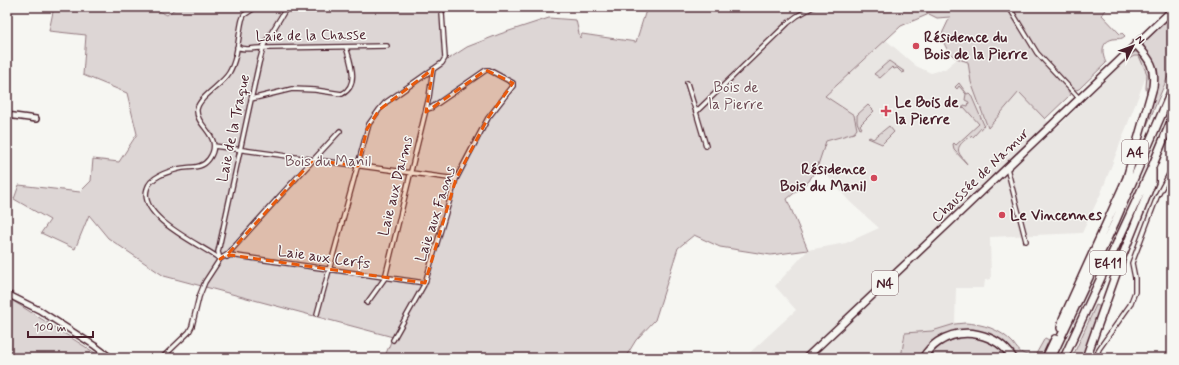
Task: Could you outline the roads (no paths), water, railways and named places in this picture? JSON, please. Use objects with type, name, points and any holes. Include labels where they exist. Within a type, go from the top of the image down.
[{"type":"highway","name":"A4","points":[[1061,328],[1063,319],[1127,178],[1153,87],[1154,77],[1150,60],[1136,44]]},
{"type":"highway","name":"E411","points":[[1051,358],[1115,222],[1172,90]]},
{"type":"highway","name":"E411","points":[[1064,358],[1152,167],[1172,119]]},
{"type":"highway","points":[[1086,358],[1122,257],[1152,182],[1152,167]]},
{"type":"highway","points":[[1046,358],[1104,234],[1115,222]]},
{"type":"highway","points":[[923,358],[936,343],[945,338],[961,333],[971,333],[992,339],[1002,346],[1013,358]]},
{"type":"main road","name":"Chaussée de Namur","points":[[806,358],[1172,10]]},
{"type":"street","points":[[220,259],[160,220],[149,206],[146,193],[150,184],[160,176],[178,169],[196,167],[203,164],[210,157],[214,146],[210,134],[199,118],[198,108],[201,101],[229,73],[237,47],[244,15],[256,7]]},
{"type":"street","name":"Laie de la Traque","points":[[220,259],[218,252],[251,99],[264,47],[287,7]]},
{"type":"street","points":[[696,112],[788,23],[807,8],[813,7]]},
{"type":"street","points":[[1009,7],[1037,53],[1079,98]]},
{"type":"street","points":[[317,314],[367,129],[374,116],[385,103],[442,63],[445,58],[442,13]]},
{"type":"street","name":"Laie de la Chasse","points":[[237,47],[240,49],[250,49],[264,47],[386,46]]},
{"type":"street","points":[[251,99],[292,89],[315,90],[342,94],[351,84],[352,73],[346,47]]},
{"type":"street","name":"Laie aux Daims","points":[[367,303],[385,278],[426,109],[433,69]]},
{"type":"street","name":"Laie aux Faons","points":[[393,340],[426,283],[456,179],[488,118],[513,86],[512,83],[489,70],[486,70],[431,108],[426,109]]},
{"type":"street","points":[[687,83],[706,146]]},
{"type":"street","points":[[7,115],[36,119]]},
{"type":"street","points":[[162,358],[186,336],[191,329],[201,290],[220,259],[228,254],[340,131]]},
{"type":"street","points":[[214,146],[409,174],[456,179]]},
{"type":"street","points":[[1007,168],[1026,241]]},
{"type":"street","points":[[1096,358],[1099,349],[1130,305],[1135,292],[1135,278],[1132,263],[1152,207],[1172,169]]},
{"type":"street","name":"Laie aux Cerfs","points":[[220,259],[230,255],[426,283]]},
{"type":"street","points":[[7,294],[39,310],[111,358]]},
{"type":"place","name":"Résidence du Bois de la Pierre","points":[[916,46]]},
{"type":"place","name":"Le Bois de la Pierre","points":[[886,111]]},
{"type":"place","name":"Résidence Bois du Manil","points":[[874,178]]},
{"type":"place","name":"Le Vincennes","points":[[1002,215]]},
{"type":"park label","name":"Bois de la Pierre","points":[[736,96]]},
{"type":"park label","name":"Bois du Manil","points":[[328,161]]}]
